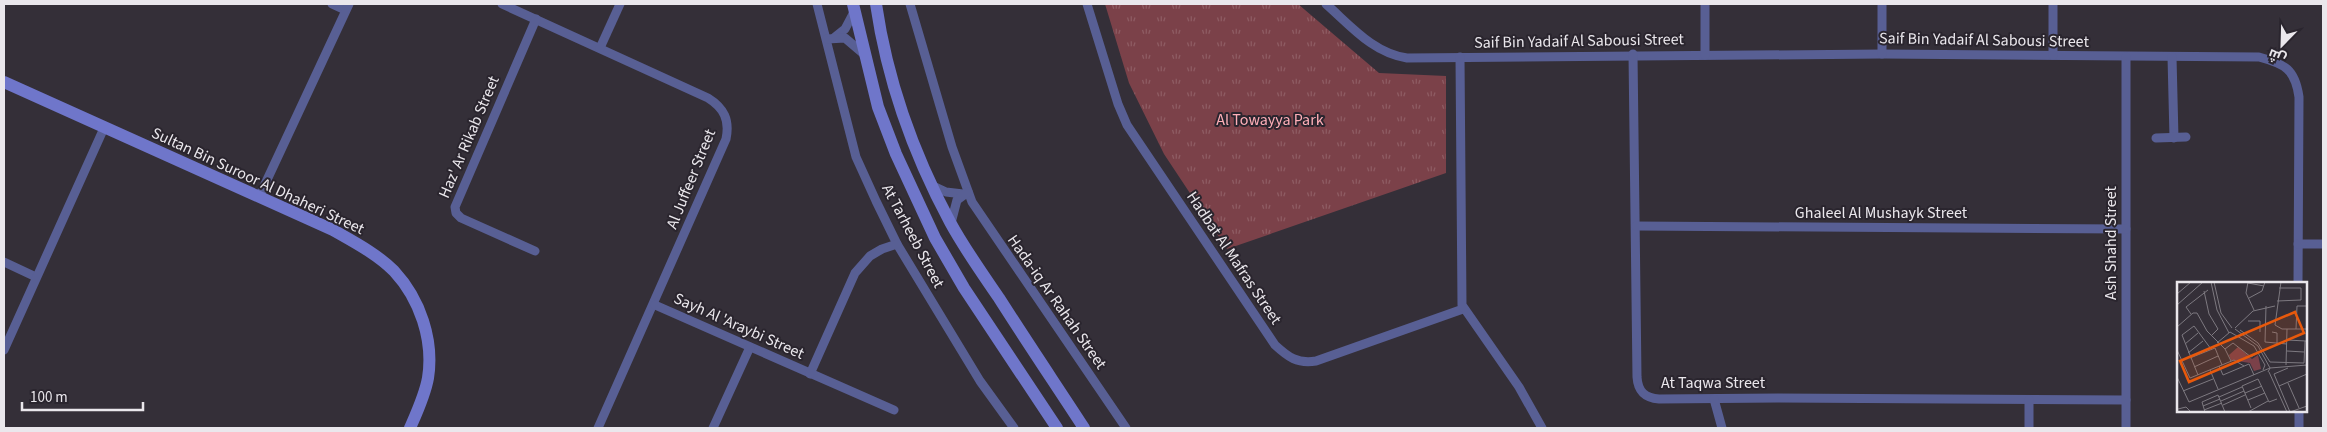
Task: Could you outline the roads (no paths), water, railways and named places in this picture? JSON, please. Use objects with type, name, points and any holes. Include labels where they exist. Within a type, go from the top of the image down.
[{"type":"main road","points":[[876,4],[896,89],[931,185],[950,223],[1084,428]]},
{"type":"main road","points":[[853,8],[878,107],[896,154],[935,238],[964,288],[1057,428]]},
{"type":"main road","name":"Sultan Bin Suroor Al Dhaheri Street","points":[[4,82],[354,242],[394,271],[409,292],[420,313],[427,336],[430,356],[428,379],[410,428]]},
{"type":"street","points":[[259,197],[347,7],[332,4]]},
{"type":"street","name":"Al Juffeer Street","points":[[502,4],[708,98],[718,104],[727,118],[726,139],[655,305],[598,428]]},
{"type":"street","points":[[600,48],[620,4]]},
{"type":"street","name":"At Tarheeb Street","points":[[817,4],[831,38],[856,157],[897,244],[980,381],[1014,428]]},
{"type":"street","name":"Hada-iq Ar Rahah Street","points":[[913,4],[965,193],[1126,428]]},
{"type":"street","name":"Hadbat Al Mafras Street","points":[[1087,4],[1118,104],[1127,125],[1275,345],[1286,355],[1300,362],[1316,361],[1463,309]]},
{"type":"street","name":"Saif Bin Yadaif Al Sabousi Street","points":[[1326,4],[1373,46],[1388,53],[1407,58],[1633,54],[2259,57],[2284,66],[2293,75],[2299,97],[2298,282]]},
{"type":"street","points":[[1705,4],[1705,55]]},
{"type":"street","points":[[1882,4],[1882,54]]},
{"type":"street","points":[[2053,4],[2053,56]]},
{"type":"street","points":[[831,38],[845,29],[853,8]]},
{"type":"street","name":"Haz' Ar Rikab Street","points":[[535,251],[461,218],[456,213],[455,207],[536,19]]},
{"type":"street","points":[[831,38],[845,38],[851,41],[865,55]]},
{"type":"street","name":"At Taqwa Street","points":[[1633,54],[1637,386],[1642,393],[1650,398],[1714,399],[2126,400]]},
{"type":"street","name":"Ash Shahd Street","points":[[2126,57],[2126,428]]},
{"type":"street","points":[[2172,57],[2174,138]]},
{"type":"street","name":"Saif Bin Yadaif Al Sabousi Street","points":[[1460,58],[1461,280],[1463,309]]},
{"type":"street","points":[[4,350],[104,128]]},
{"type":"street","points":[[2156,138],[2186,138]]},
{"type":"street","points":[[931,185],[946,192],[965,193]]},
{"type":"street","points":[[950,223],[957,200],[965,193]]},
{"type":"street","name":"Ghaleel Al Mushayk Street","points":[[1636,226],[2126,229]]},
{"type":"street","name":"Sayh Al 'Araybi Street","points":[[810,374],[855,273],[870,256],[882,249],[897,244]]},
{"type":"street","points":[[2298,244],[2323,244]]},
{"type":"street","points":[[4,262],[36,277]]},
{"type":"street","name":"Sayh Al 'Araybi Street","points":[[655,305],[894,410]]},
{"type":"street","points":[[1463,309],[1519,387],[1542,428]]},
{"type":"street","points":[[714,428],[750,348]]},
{"type":"street","points":[[1714,399],[1722,428]]},
{"type":"street","points":[[2029,400],[2029,428]]},
{"type":"street","points":[[2299,412],[2299,428]]},
{"type":"park label","name":"Al Towayya Park","points":[[1270,120]]}]
